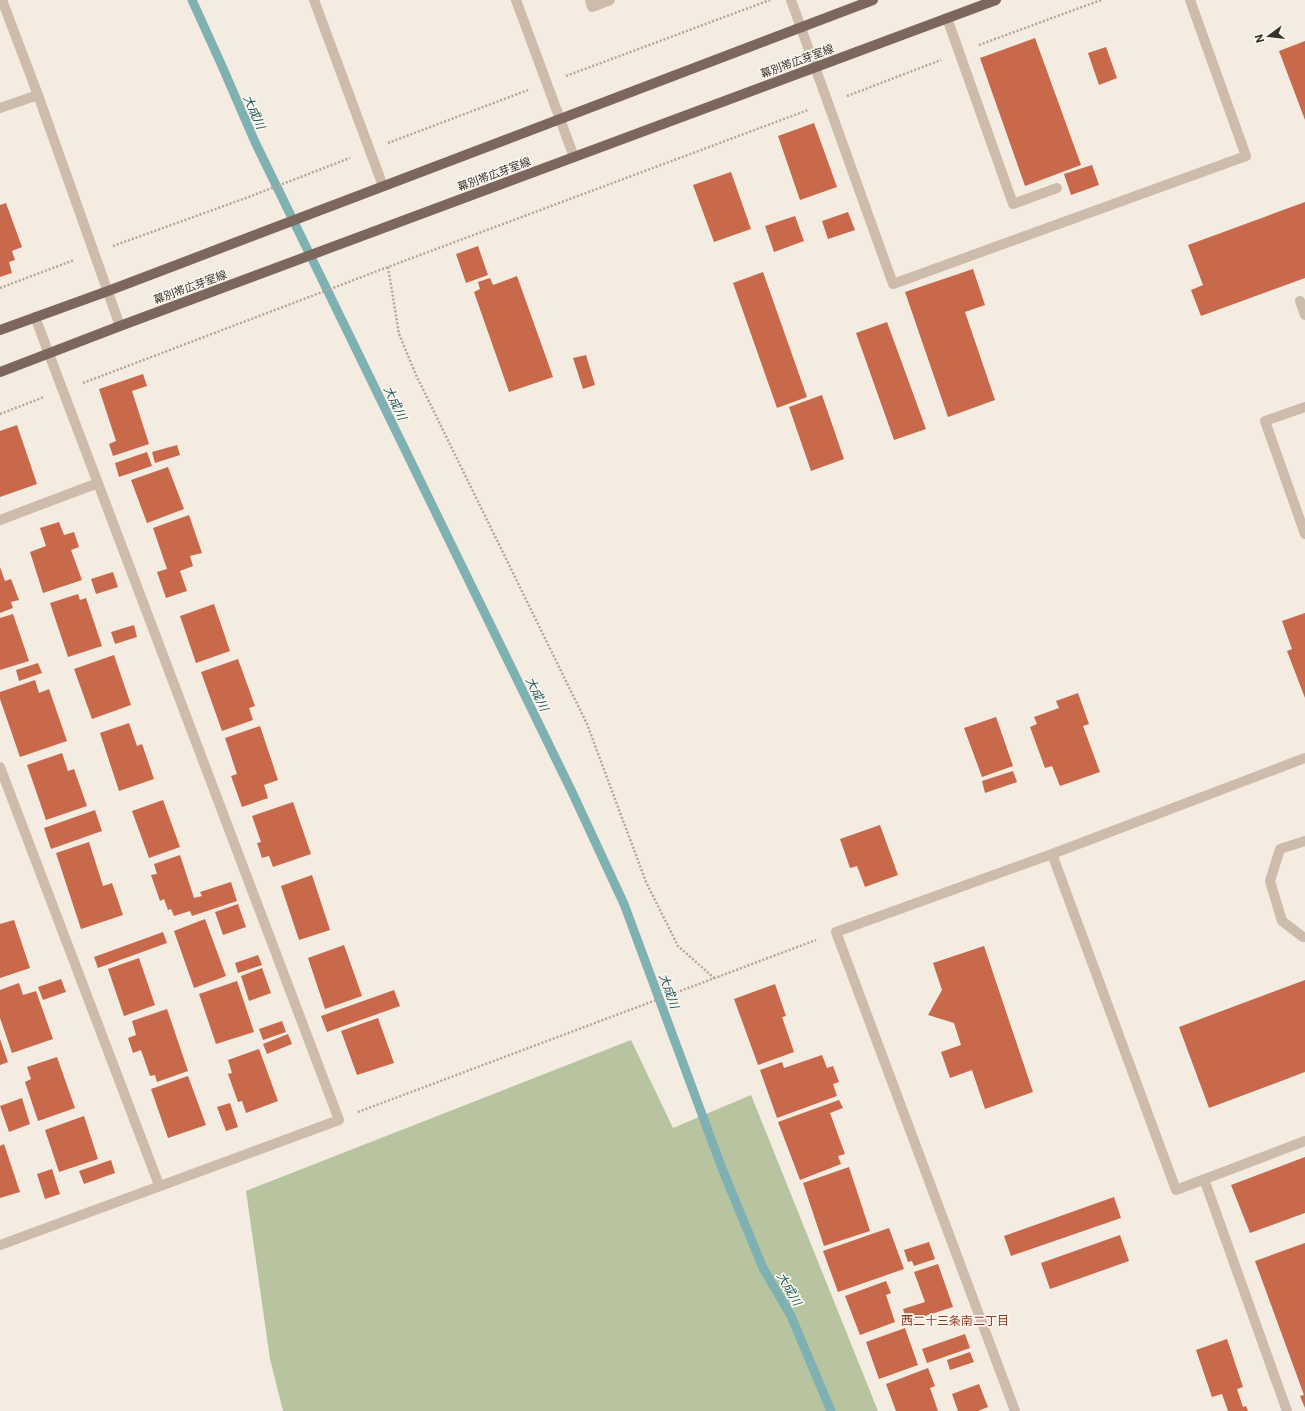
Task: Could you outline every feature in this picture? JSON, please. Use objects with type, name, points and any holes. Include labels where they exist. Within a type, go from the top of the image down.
[{"type":"main road","points":[[0,330],[108,291],[873,0]]},
{"type":"main road","name":"幕別帯広芽室線","points":[[0,372],[275,268],[996,0]]},
{"type":"street","points":[[2,0],[38,95],[120,326]]},
{"type":"street","points":[[314,0],[383,186]]},
{"type":"street","points":[[516,0],[574,157]]},
{"type":"street","points":[[590,0],[592,7],[610,0]]},
{"type":"street","points":[[791,0],[893,284],[1246,156],[1190,0]]},
{"type":"street","points":[[947,18],[1013,204],[1057,188]]},
{"type":"street","points":[[0,108],[38,95]]},
{"type":"street","points":[[1300,301],[1305,315]]},
{"type":"street","points":[[0,1245],[159,1185],[339,1120],[36,317]]},
{"type":"street","points":[[1305,407],[1265,421],[1305,534]]},
{"type":"street","points":[[0,520],[98,483]]},
{"type":"street","points":[[1015,1411],[836,932],[1052,854],[1305,758]]},
{"type":"street","points":[[0,767],[159,1185]]},
{"type":"street","points":[[1305,841],[1280,849],[1270,881],[1282,921],[1305,937]]},
{"type":"street","points":[[1052,854],[1176,1190],[1305,1141]]},
{"type":"street","points":[[1204,1179],[1287,1411]]},
{"type":"path","points":[[0,414],[360,277],[1101,0]]},
{"type":"path","points":[[0,288],[94,252],[246,198],[315,171]]},
{"type":"path","points":[[388,267],[399,334],[416,375],[587,724],[646,882],[678,946],[714,978]]},
{"type":"path","points":[[339,1120],[836,932]]},
{"type":"green space","points":[[631,1040],[673,1128],[751,1095],[878,1411],[283,1411],[270,1359],[246,1191]]},
{"type":"building","points":[[1035,38],[1081,165],[1025,186],[980,58]]},
{"type":"building","points":[[1305,41],[1305,120],[1279,51]]},
{"type":"building","points":[[1106,47],[1117,78],[1099,85],[1088,53]]},
{"type":"building","points":[[814,123],[837,187],[800,200],[778,136]]},
{"type":"building","points":[[1092,165],[1099,185],[1071,195],[1064,174]]},
{"type":"building","points":[[731,172],[751,229],[714,242],[693,185]]},
{"type":"building","points":[[1305,202],[1305,278],[1201,316],[1191,290],[1203,285],[1188,245]]},
{"type":"building","points":[[6,203],[22,247],[12,251],[15,260],[9,262],[12,273],[0,277],[0,205]]},
{"type":"building","points":[[848,212],[855,230],[828,239],[822,221]]},
{"type":"building","points":[[795,216],[804,241],[774,252],[765,226]]},
{"type":"building","points":[[478,246],[488,275],[466,283],[456,254]]},
{"type":"building","points":[[973,269],[985,305],[965,312],[995,400],[948,417],[905,292]]},
{"type":"building","points":[[763,272],[807,397],[777,408],[733,283]]},
{"type":"building","points":[[517,276],[553,377],[509,392],[474,292],[480,289],[478,282],[490,278],[493,285]]},
{"type":"building","points":[[887,322],[926,429],[894,440],[856,333]]},
{"type":"building","points":[[586,355],[595,385],[583,389],[573,358]]},
{"type":"building","points":[[143,374],[147,386],[132,391],[149,444],[113,456],[109,444],[116,441],[99,389]]},
{"type":"building","points":[[822,395],[844,459],[811,471],[789,407]]},
{"type":"building","points":[[17,425],[37,484],[0,497],[0,431]]},
{"type":"building","points":[[177,445],[180,455],[155,463],[152,452]]},
{"type":"building","points":[[147,452],[152,466],[119,477],[115,463]]},
{"type":"building","points":[[168,467],[184,509],[147,523],[131,480]]},
{"type":"building","points":[[189,515],[202,553],[190,556],[193,566],[180,571],[187,591],[166,598],[157,572],[167,569],[153,528]]},
{"type":"building","points":[[59,522],[64,535],[74,532],[79,547],[71,550],[82,580],[43,593],[30,552],[46,546],[40,528]]},
{"type":"building","points":[[0,567],[5,581],[11,579],[19,600],[11,602],[13,608],[0,613]]},
{"type":"building","points":[[113,572],[118,587],[96,594],[91,579]]},
{"type":"building","points":[[78,594],[80,600],[86,598],[102,646],[68,657],[50,603]]},
{"type":"building","points":[[214,604],[230,651],[196,663],[180,616]]},
{"type":"building","points":[[1305,613],[1305,698],[1287,651],[1292,649],[1282,621]]},
{"type":"building","points":[[13,614],[29,661],[0,670],[0,618]]},
{"type":"building","points":[[134,625],[137,637],[115,644],[111,632]]},
{"type":"building","points":[[114,655],[131,705],[92,719],[74,669]]},
{"type":"building","points":[[238,659],[255,706],[249,708],[253,720],[222,731],[201,672]]},
{"type":"building","points":[[38,663],[42,673],[19,681],[16,670]]},
{"type":"building","points":[[35,680],[39,693],[49,689],[67,741],[20,757],[0,699],[0,692]]},
{"type":"building","points":[[1078,693],[1089,724],[1083,726],[1100,772],[1060,786],[1052,766],[1045,768],[1030,727],[1037,724],[1034,717],[1059,708],[1056,701]]},
{"type":"building","points":[[996,717],[1013,766],[982,777],[964,728]]},
{"type":"building","points":[[129,723],[137,746],[142,744],[154,779],[119,791],[100,733]]},
{"type":"building","points":[[260,726],[278,780],[264,785],[268,798],[242,807],[231,776],[237,774],[225,738]]},
{"type":"building","points":[[62,753],[68,771],[74,769],[87,806],[46,820],[27,765]]},
{"type":"building","points":[[1013,771],[1017,782],[985,793],[982,781]]},
{"type":"building","points":[[163,800],[180,847],[149,858],[132,811]]},
{"type":"building","points":[[293,802],[311,854],[273,867],[269,856],[262,858],[257,843],[261,842],[252,816]]},
{"type":"building","points":[[95,810],[102,831],[51,849],[44,828]]},
{"type":"building","points":[[880,825],[898,875],[865,887],[857,866],[850,868],[840,839]]},
{"type":"building","points":[[89,842],[103,886],[112,883],[123,915],[81,929],[56,853]]},
{"type":"building","points":[[180,855],[194,898],[202,896],[200,892],[231,882],[237,901],[192,916],[190,911],[174,916],[171,909],[168,910],[164,899],[160,901],[151,875],[157,874],[154,864]]},
{"type":"building","points":[[312,875],[330,930],[299,940],[281,886]]},
{"type":"building","points":[[238,904],[246,927],[223,935],[215,912]]},
{"type":"building","points":[[205,919],[226,976],[194,988],[174,931]]},
{"type":"building","points":[[14,920],[30,968],[0,978],[0,924]]},
{"type":"building","points":[[163,932],[167,943],[98,968],[94,957]]},
{"type":"building","points":[[344,945],[362,996],[325,1009],[308,958]]},
{"type":"building","points":[[984,946],[1033,1092],[985,1109],[972,1070],[950,1078],[941,1052],[961,1045],[954,1023],[928,1015],[942,990],[933,963]]},
{"type":"building","points":[[258,955],[262,965],[238,973],[235,963]]},
{"type":"building","points":[[139,958],[155,1005],[124,1016],[108,969]]},
{"type":"building","points":[[262,968],[271,993],[249,1001],[241,976]]},
{"type":"building","points":[[61,979],[66,992],[43,1000],[38,987]]},
{"type":"building","points":[[1305,980],[1305,1072],[1209,1108],[1179,1027]]},
{"type":"building","points":[[237,981],[254,1032],[216,1044],[199,994]]},
{"type":"building","points":[[19,983],[23,995],[36,991],[53,1039],[12,1053],[0,1018],[0,990]]},
{"type":"building","points":[[775,984],[786,1016],[782,1017],[794,1052],[758,1065],[734,999]]},
{"type":"building","points":[[394,990],[400,1006],[327,1032],[321,1016]]},
{"type":"building","points":[[167,1009],[188,1071],[157,1082],[155,1075],[150,1076],[141,1050],[133,1053],[128,1038],[136,1035],[132,1021]]},
{"type":"building","points":[[378,1018],[394,1063],[357,1075],[341,1031]]},
{"type":"building","points":[[282,1021],[286,1032],[263,1040],[259,1029]]},
{"type":"building","points":[[288,1034],[292,1044],[267,1054],[263,1044]]},
{"type":"building","points":[[0,1039],[8,1062],[0,1065]]},
{"type":"building","points":[[259,1049],[278,1101],[246,1113],[242,1101],[238,1102],[228,1074],[232,1073],[228,1060]]},
{"type":"building","points":[[822,1055],[827,1068],[833,1066],[839,1082],[833,1084],[837,1096],[777,1118],[760,1070],[782,1062],[784,1068]]},
{"type":"building","points":[[57,1057],[75,1108],[38,1121],[25,1082],[31,1079],[27,1067]]},
{"type":"building","points":[[188,1076],[206,1125],[168,1138],[151,1089]]},
{"type":"building","points":[[22,1098],[30,1124],[9,1132],[0,1106]]},
{"type":"building","points":[[839,1100],[843,1108],[830,1113],[845,1154],[838,1156],[841,1164],[800,1180],[778,1122]]},
{"type":"building","points":[[230,1103],[238,1127],[226,1131],[217,1107]]},
{"type":"building","points":[[84,1116],[98,1159],[59,1172],[45,1130]]},
{"type":"building","points":[[4,1144],[20,1192],[0,1198],[0,1146]]},
{"type":"building","points":[[1305,1157],[1305,1213],[1250,1233],[1231,1185]]},
{"type":"building","points":[[111,1160],[115,1173],[84,1184],[79,1171]]},
{"type":"building","points":[[849,1167],[870,1231],[824,1246],[803,1183]]},
{"type":"building","points":[[52,1169],[60,1194],[45,1199],[37,1174]]},
{"type":"building","points":[[1114,1197],[1121,1218],[1011,1256],[1004,1236]]},
{"type":"building","points":[[889,1228],[904,1269],[838,1292],[823,1251]]},
{"type":"building","points":[[1120,1235],[1129,1261],[1050,1289],[1041,1263]]},
{"type":"building","points":[[929,1242],[935,1259],[914,1266],[912,1261],[908,1262],[904,1250]]},
{"type":"building","points":[[1305,1243],[1305,1408],[1300,1396],[1304,1395],[1255,1261]]},
{"type":"building","points":[[938,1264],[953,1307],[907,1322],[903,1309],[925,1302],[914,1272]]},
{"type":"building","points":[[886,1281],[891,1293],[886,1295],[895,1322],[860,1335],[845,1296]]},
{"type":"building","points":[[905,1328],[918,1365],[879,1379],[866,1342]]},
{"type":"building","points":[[965,1334],[970,1348],[927,1363],[922,1349]]},
{"type":"building","points":[[1227,1339],[1243,1387],[1237,1389],[1243,1407],[1246,1406],[1248,1411],[1228,1411],[1222,1394],[1212,1397],[1196,1350]]},
{"type":"building","points":[[970,1352],[974,1362],[950,1370],[947,1360]]},
{"type":"building","points":[[928,1368],[935,1386],[930,1388],[938,1411],[896,1411],[886,1384]]},
{"type":"building","points":[[979,1384],[988,1407],[978,1411],[958,1411],[952,1394]]},
{"type":"waterway","name":"大成川","points":[[192,0],[255,142],[572,792],[624,904],[723,1171],[763,1268],[791,1316],[831,1411]]},
{"type":"district","name":"西二十三条南二丁目","points":[[955,1321]]}]
